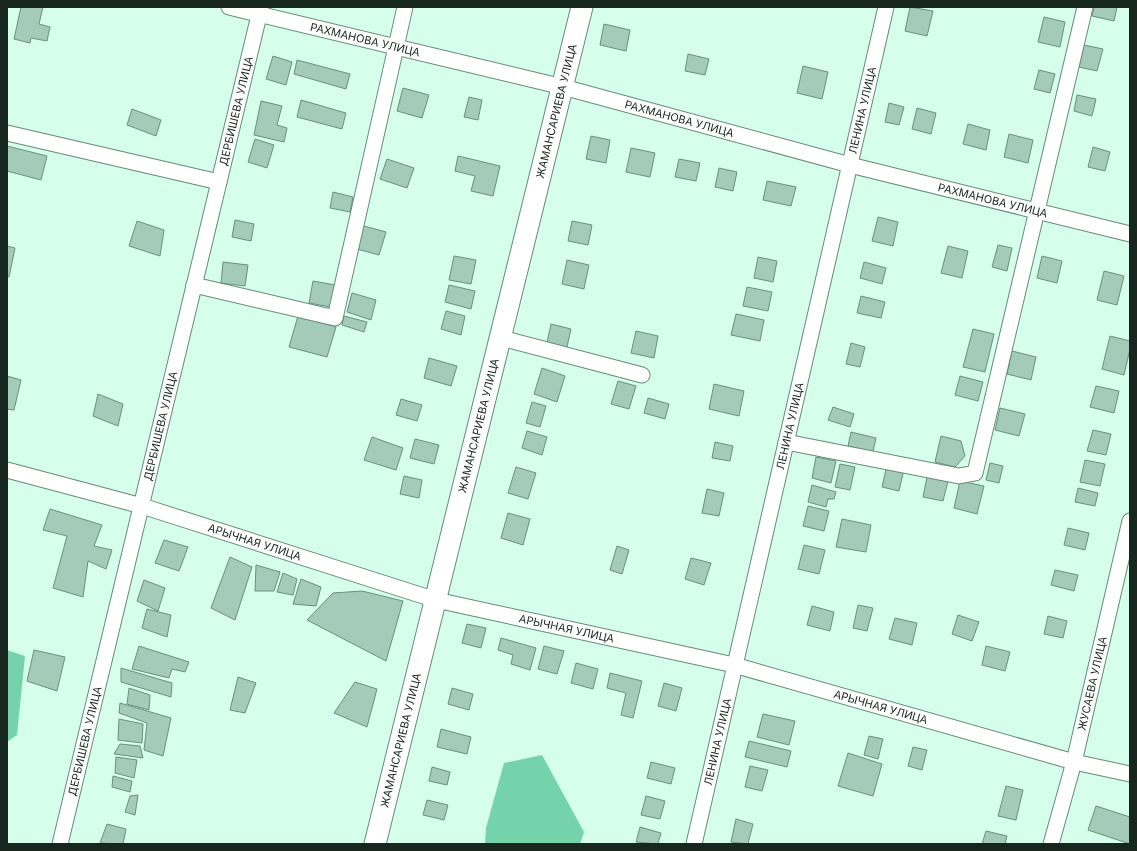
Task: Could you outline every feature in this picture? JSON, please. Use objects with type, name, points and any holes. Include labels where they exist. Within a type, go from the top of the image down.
[{"type":"street","name":"РАХМАНОВА УЛИЦА","points":[[229,7],[260,11],[396,48],[563,87],[850,165],[1130,234]]},
{"type":"street","points":[[194,285],[335,318],[405,7]]},
{"type":"street","name":"ЖАМАНСАРИЕВА УЛИЦА","points":[[375,844],[582,7]]},
{"type":"street","name":"ЛЕНИНА УЛИЦА","points":[[694,844],[886,7]]},
{"type":"street","points":[[786,442],[959,476],[975,473],[1085,7]]},
{"type":"street","name":"ДЕРБИШЕВА УЛИЦА","points":[[60,844],[260,11]]},
{"type":"street","points":[[7,133],[219,182]]},
{"type":"street","points":[[501,338],[642,375]]},
{"type":"street","name":"АРЫЧНАЯ УЛИЦА","points":[[7,470],[142,506],[436,600],[734,665],[1074,762],[1130,774]]},
{"type":"street","name":"ЖУСАЕВА УЛИЦА","points":[[1051,844],[1074,762],[1130,521]]},
{"type":"green space","points":[[7,650],[25,656],[17,735],[7,742]]},
{"type":"green space","points":[[542,755],[584,832],[580,844],[485,844],[486,828],[504,763]]},
{"type":"building","points":[[21,7],[43,7],[39,24],[50,27],[47,41],[31,38],[30,43],[14,39]]},
{"type":"building","points":[[910,7],[933,11],[927,36],[905,31]]},
{"type":"building","points":[[1094,7],[1117,7],[1114,21],[1092,16]]},
{"type":"building","points":[[1044,17],[1065,22],[1060,47],[1038,42]]},
{"type":"building","points":[[604,24],[630,30],[626,51],[600,45]]},
{"type":"building","points":[[1084,45],[1103,49],[1097,71],[1079,67]]},
{"type":"building","points":[[688,54],[709,59],[705,75],[685,71]]},
{"type":"building","points":[[273,56],[292,62],[286,85],[266,79]]},
{"type":"building","points":[[297,60],[350,74],[346,89],[294,74]]},
{"type":"building","points":[[803,66],[828,72],[822,99],[797,93]]},
{"type":"building","points":[[1039,70],[1055,74],[1050,93],[1034,89]]},
{"type":"building","points":[[403,88],[429,95],[422,118],[397,111]]},
{"type":"building","points":[[1077,95],[1096,99],[1092,116],[1074,111]]},
{"type":"building","points":[[469,97],[482,100],[478,120],[464,117]]},
{"type":"building","points":[[301,100],[346,113],[342,129],[297,117]]},
{"type":"building","points":[[261,101],[282,106],[277,125],[287,128],[284,142],[254,135]]},
{"type":"building","points":[[889,103],[904,107],[899,125],[885,122]]},
{"type":"building","points":[[917,108],[936,113],[931,134],[912,129]]},
{"type":"building","points":[[132,109],[161,120],[156,136],[127,125]]},
{"type":"building","points":[[968,124],[990,130],[986,150],[963,144]]},
{"type":"building","points":[[1009,134],[1033,140],[1028,163],[1004,157]]},
{"type":"building","points":[[591,136],[610,140],[606,163],[586,159]]},
{"type":"building","points":[[255,139],[274,145],[267,168],[248,162]]},
{"type":"building","points":[[7,146],[47,156],[41,180],[7,171]]},
{"type":"building","points":[[1093,147],[1110,152],[1105,171],[1088,167]]},
{"type":"building","points":[[631,148],[655,153],[650,177],[626,172]]},
{"type":"building","points":[[458,156],[500,166],[493,196],[471,191],[475,176],[455,171]]},
{"type":"building","points":[[387,159],[414,168],[407,188],[380,179]]},
{"type":"building","points":[[679,159],[700,163],[696,181],[675,177]]},
{"type":"building","points":[[719,168],[737,172],[733,191],[715,187]]},
{"type":"building","points":[[767,181],[796,187],[791,206],[763,200]]},
{"type":"building","points":[[333,192],[353,197],[350,212],[330,208]]},
{"type":"building","points":[[878,217],[898,222],[893,246],[872,241]]},
{"type":"building","points":[[235,220],[254,224],[251,241],[232,237]]},
{"type":"building","points":[[137,221],[164,230],[160,256],[129,246]]},
{"type":"building","points":[[572,221],[592,225],[588,245],[568,241]]},
{"type":"building","points":[[364,226],[386,232],[379,255],[357,249]]},
{"type":"building","points":[[998,245],[1012,248],[1007,271],[992,267]]},
{"type":"building","points":[[7,246],[15,248],[9,277],[7,276]]},
{"type":"building","points":[[948,246],[968,251],[962,278],[941,273]]},
{"type":"building","points":[[454,256],[476,260],[471,284],[449,280]]},
{"type":"building","points":[[1042,256],[1062,261],[1057,283],[1037,278]]},
{"type":"building","points":[[758,257],[777,261],[773,282],[754,278]]},
{"type":"building","points":[[567,260],[589,265],[584,289],[562,284]]},
{"type":"building","points":[[223,262],[248,265],[245,286],[221,283]]},
{"type":"building","points":[[864,262],[886,268],[882,284],[860,278]]},
{"type":"building","points":[[1104,271],[1124,276],[1117,305],[1097,300]]},
{"type":"building","points":[[313,281],[335,285],[331,307],[309,303]]},
{"type":"building","points":[[449,285],[475,291],[471,309],[445,302]]},
{"type":"building","points":[[747,287],[772,292],[768,311],[743,306]]},
{"type":"building","points":[[352,293],[376,300],[371,320],[347,312]]},
{"type":"building","points":[[861,296],[885,302],[881,318],[857,313]]},
{"type":"building","points":[[446,311],[465,316],[461,335],[441,329]]},
{"type":"building","points":[[736,314],[764,320],[760,341],[731,335]]},
{"type":"building","points":[[298,316],[336,327],[327,357],[289,347]]},
{"type":"building","points":[[344,316],[367,322],[364,332],[342,325]]},
{"type":"building","points":[[551,324],[571,329],[566,351],[546,347]]},
{"type":"building","points":[[973,329],[994,334],[985,372],[963,367]]},
{"type":"building","points":[[636,331],[658,336],[654,358],[631,353]]},
{"type":"building","points":[[1110,336],[1130,341],[1130,349],[1124,375],[1102,369]]},
{"type":"building","points":[[851,343],[865,347],[860,367],[846,364]]},
{"type":"building","points":[[1012,351],[1036,357],[1031,380],[1007,374]]},
{"type":"building","points":[[429,358],[457,366],[451,386],[424,378]]},
{"type":"building","points":[[542,368],[565,376],[557,402],[534,394]]},
{"type":"building","points":[[7,376],[21,380],[14,410],[7,409]]},
{"type":"building","points":[[960,376],[983,382],[978,401],[955,395]]},
{"type":"building","points":[[618,381],[636,386],[629,409],[611,404]]},
{"type":"building","points":[[714,384],[744,391],[739,416],[709,409]]},
{"type":"building","points":[[1096,386],[1119,391],[1114,413],[1090,407]]},
{"type":"building","points":[[98,394],[123,404],[118,426],[93,416]]},
{"type":"building","points":[[648,398],[669,404],[665,419],[644,413]]},
{"type":"building","points":[[401,399],[422,405],[417,421],[396,415]]},
{"type":"building","points":[[532,402],[546,406],[540,427],[526,423]]},
{"type":"building","points":[[833,407],[854,414],[850,427],[828,420]]},
{"type":"building","points":[[1000,408],[1025,414],[1019,436],[995,430]]},
{"type":"building","points":[[1093,430],[1111,434],[1106,455],[1087,451]]},
{"type":"building","points":[[527,431],[547,437],[542,455],[522,448]]},
{"type":"building","points":[[851,432],[876,438],[873,452],[848,446]]},
{"type":"building","points":[[941,436],[961,441],[965,456],[955,467],[935,462]]},
{"type":"building","points":[[372,437],[403,448],[396,470],[364,460]]},
{"type":"building","points":[[415,439],[439,445],[434,464],[410,458]]},
{"type":"building","points":[[715,442],[733,446],[730,461],[712,458]]},
{"type":"building","points":[[816,457],[836,461],[831,483],[812,478]]},
{"type":"building","points":[[1085,460],[1105,464],[1100,486],[1080,482]]},
{"type":"building","points":[[990,463],[1003,466],[999,483],[986,480]]},
{"type":"building","points":[[840,464],[855,467],[850,490],[835,487]]},
{"type":"building","points":[[887,465],[904,469],[899,491],[882,487]]},
{"type":"building","points":[[516,467],[536,473],[528,499],[508,493]]},
{"type":"building","points":[[928,472],[949,477],[943,501],[923,497]]},
{"type":"building","points":[[404,476],[422,480],[419,498],[400,494]]},
{"type":"building","points":[[960,481],[984,486],[977,514],[954,508]]},
{"type":"building","points":[[812,485],[836,492],[834,499],[828,499],[826,507],[808,502]]},
{"type":"building","points":[[1078,488],[1098,493],[1095,506],[1075,502]]},
{"type":"building","points":[[707,489],[724,493],[719,516],[702,513]]},
{"type":"building","points":[[808,506],[829,511],[824,531],[803,526]]},
{"type":"building","points":[[50,509],[102,525],[94,546],[112,550],[106,569],[88,561],[83,597],[53,588],[67,536],[43,530]]},
{"type":"building","points":[[508,513],[530,519],[523,545],[501,538]]},
{"type":"building","points":[[842,519],[871,525],[866,552],[836,547]]},
{"type":"building","points":[[1068,528],[1089,533],[1085,550],[1064,545]]},
{"type":"building","points":[[164,540],[188,547],[179,571],[155,563]]},
{"type":"building","points":[[804,545],[825,550],[819,574],[798,569]]},
{"type":"building","points":[[617,546],[629,550],[622,574],[610,570]]},
{"type":"building","points":[[230,557],[252,567],[235,620],[211,608]]},
{"type":"building","points":[[691,558],[711,563],[704,585],[685,579]]},
{"type":"building","points":[[256,565],[280,572],[274,591],[255,591]]},
{"type":"building","points":[[1055,570],[1078,575],[1074,591],[1051,585]]},
{"type":"building","points":[[283,573],[297,579],[293,595],[277,592]]},
{"type":"building","points":[[301,579],[321,587],[316,606],[293,604]]},
{"type":"building","points":[[144,580],[165,588],[158,611],[137,601]]},
{"type":"building","points":[[362,591],[403,601],[386,661],[307,620],[333,593]]},
{"type":"building","points":[[858,605],[873,608],[867,631],[853,628]]},
{"type":"building","points":[[812,606],[834,612],[830,631],[807,625]]},
{"type":"building","points":[[147,609],[171,615],[167,637],[142,628]]},
{"type":"building","points":[[958,615],[979,622],[972,641],[952,634]]},
{"type":"building","points":[[1048,616],[1067,621],[1063,638],[1044,634]]},
{"type":"building","points":[[895,618],[917,623],[912,645],[889,639]]},
{"type":"building","points":[[467,624],[486,628],[481,648],[462,643]]},
{"type":"building","points":[[501,638],[536,648],[530,670],[511,664],[513,655],[498,650]]},
{"type":"building","points":[[139,646],[189,662],[185,672],[172,669],[169,678],[132,669]]},
{"type":"building","points":[[544,646],[564,651],[557,674],[538,669]]},
{"type":"building","points":[[986,646],[1010,652],[1005,671],[982,665]]},
{"type":"building","points":[[34,650],[65,657],[57,691],[27,681]]},
{"type":"building","points":[[576,663],[598,669],[593,689],[571,683]]},
{"type":"building","points":[[121,668],[172,683],[171,697],[121,682]]},
{"type":"building","points":[[610,673],[642,681],[633,718],[621,715],[626,693],[607,688]]},
{"type":"building","points":[[238,677],[256,683],[245,713],[230,710]]},
{"type":"building","points":[[355,682],[377,689],[367,727],[334,713]]},
{"type":"building","points":[[664,683],[682,688],[676,711],[658,706]]},
{"type":"building","points":[[129,688],[150,695],[149,710],[127,704]]},
{"type":"building","points":[[452,688],[473,694],[469,710],[448,704]]},
{"type":"building","points":[[120,703],[171,718],[163,756],[144,750],[147,723],[119,713]]},
{"type":"building","points":[[763,714],[795,721],[789,745],[757,737]]},
{"type":"building","points":[[119,719],[143,724],[142,743],[118,740]]},
{"type":"building","points":[[441,729],[471,737],[467,754],[437,747]]},
{"type":"building","points":[[869,736],[883,739],[878,759],[864,755]]},
{"type":"building","points":[[749,741],[791,751],[787,767],[745,757]]},
{"type":"building","points":[[120,744],[140,746],[143,758],[114,754]]},
{"type":"building","points":[[913,747],[927,750],[922,770],[908,766]]},
{"type":"building","points":[[848,753],[882,764],[873,796],[838,786]]},
{"type":"building","points":[[116,757],[137,760],[134,778],[115,773]]},
{"type":"building","points":[[651,762],[675,768],[671,784],[647,778]]},
{"type":"building","points":[[750,766],[768,770],[762,791],[745,787]]},
{"type":"building","points":[[432,767],[450,772],[447,785],[429,781]]},
{"type":"building","points":[[113,776],[132,781],[130,792],[112,787]]},
{"type":"building","points":[[1006,786],[1023,790],[1016,820],[998,816]]},
{"type":"building","points":[[138,795],[135,815],[125,812],[130,796]]},
{"type":"building","points":[[646,796],[665,801],[660,819],[641,815]]},
{"type":"building","points":[[427,800],[448,805],[444,820],[423,815]]},
{"type":"building","points":[[1096,806],[1130,817],[1130,844],[1088,830]]},
{"type":"building","points":[[736,819],[753,824],[748,844],[731,842]]},
{"type":"building","points":[[107,824],[126,829],[123,844],[100,843]]},
{"type":"building","points":[[640,827],[661,833],[658,844],[636,842]]},
{"type":"building","points":[[986,831],[1007,836],[1005,844],[982,844]]}]
